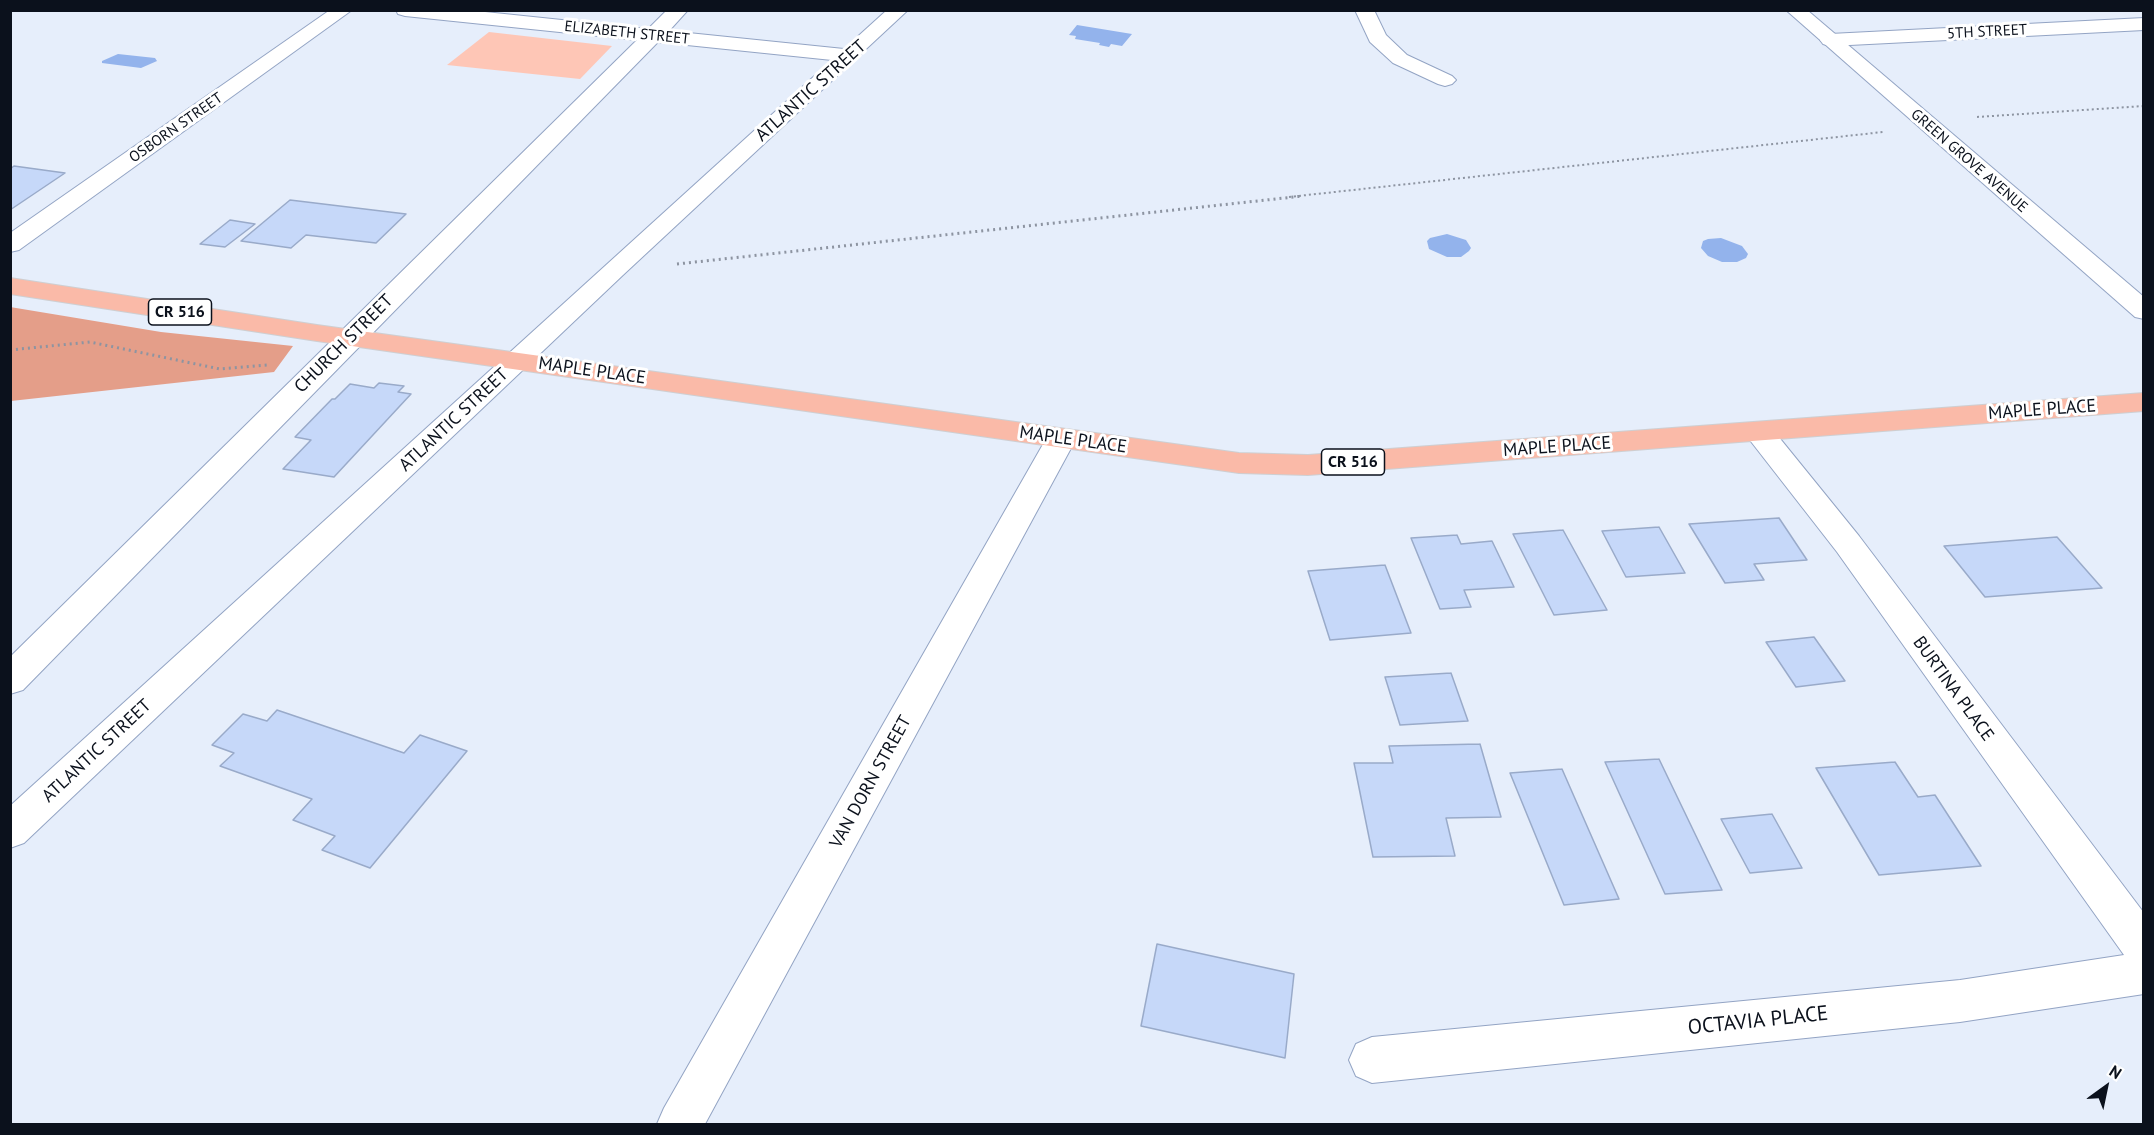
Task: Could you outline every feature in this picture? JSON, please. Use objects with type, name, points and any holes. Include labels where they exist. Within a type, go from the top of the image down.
[{"type":"main road","name":"MAPLE PLACE","points":[[10,286],[350,338],[1239,463],[1308,465],[2144,402]]},
{"type":"street","name":"OSBORN STREET","points":[[10,245],[343,10]]},
{"type":"street","name":"ELIZABETH STREET","points":[[405,10],[849,56]]},
{"type":"street","name":"CHURCH STREET","points":[[10,680],[679,10]]},
{"type":"street","name":"ATLANTIC STREET","points":[[10,831],[898,10]]},
{"type":"street","points":[[1364,10],[1377,38],[1400,59],[1444,80]]},
{"type":"street","name":"GREEN GROVE AVENUE","points":[[1795,10],[2144,311]]},
{"type":"street","points":[[2122,10],[2144,24]]},
{"type":"street","name":"5TH STREET","points":[[1830,40],[2144,24]]},
{"type":"street","name":"BURTINA PLACE","points":[[1759,432],[1848,544],[2144,948]]},
{"type":"street","name":"VAN DORN STREET","points":[[680,1125],[1061,439]]},
{"type":"street","name":"OCTAVIA PLACE","points":[[1372,1060],[1960,1001],[2144,973]]},
{"type":"path","points":[[668,265],[1927,126],[1979,117],[2144,106]]},
{"type":"path","points":[[10,350],[90,342],[220,369],[276,364]]},
{"type":"shaded area","points":[[489,32],[612,46],[580,79],[447,65]]},
{"type":"shaded area","points":[[10,307],[161,332],[293,346],[274,372],[11,401]]},
{"type":"water","points":[[1077,25],[1132,34],[1122,46],[1111,44],[1109,47],[1099,45],[1100,43],[1075,39],[1076,36],[1069,35]]},
{"type":"water","points":[[118,54],[155,58],[157,61],[141,68],[102,63]]},
{"type":"water","points":[[1447,234],[1466,240],[1471,248],[1469,251],[1461,257],[1447,257],[1429,249],[1427,241],[1430,238]]},
{"type":"water","points":[[1721,238],[1742,246],[1748,254],[1746,258],[1737,262],[1722,262],[1708,256],[1701,248],[1703,241]]},
{"type":"building","points":[[14,166],[65,173],[10,210],[10,169]]},
{"type":"building","points":[[290,200],[406,214],[376,243],[306,235],[291,248],[241,241]]},
{"type":"building","points":[[230,220],[255,224],[225,247],[200,244]]},
{"type":"building","points":[[379,383],[404,386],[398,392],[411,394],[334,477],[283,469],[311,440],[295,437],[332,399],[335,399],[350,384],[374,388]]},
{"type":"building","points":[[1779,518],[1807,560],[1754,564],[1764,580],[1725,583],[1689,524]]},
{"type":"building","points":[[1659,527],[1685,573],[1626,577],[1602,531]]},
{"type":"building","points":[[1563,530],[1607,610],[1554,615],[1513,534]]},
{"type":"building","points":[[1457,535],[1461,544],[1492,541],[1514,587],[1464,590],[1471,607],[1440,609],[1411,538]]},
{"type":"building","points":[[2057,537],[2102,588],[1985,597],[1944,546]]},
{"type":"building","points":[[1385,565],[1411,633],[1330,640],[1308,571]]},
{"type":"building","points":[[1814,637],[1845,681],[1796,687],[1766,642]]},
{"type":"building","points":[[1451,673],[1468,721],[1400,725],[1385,677]]},
{"type":"building","points":[[277,710],[404,753],[420,735],[467,751],[370,868],[322,850],[335,836],[293,820],[312,799],[220,766],[234,753],[212,745],[243,714],[267,721]]},
{"type":"building","points":[[1480,744],[1501,817],[1446,818],[1455,856],[1373,857],[1354,763],[1393,763],[1389,746]]},
{"type":"building","points":[[1659,759],[1722,890],[1665,894],[1605,762]]},
{"type":"building","points":[[1895,762],[1918,797],[1935,795],[1981,866],[1879,875],[1816,768]]},
{"type":"building","points":[[1562,769],[1619,899],[1564,905],[1510,773]]},
{"type":"building","points":[[1772,814],[1802,868],[1750,873],[1721,819]]},
{"type":"building","points":[[1157,944],[1294,974],[1285,1058],[1141,1026]]}]
